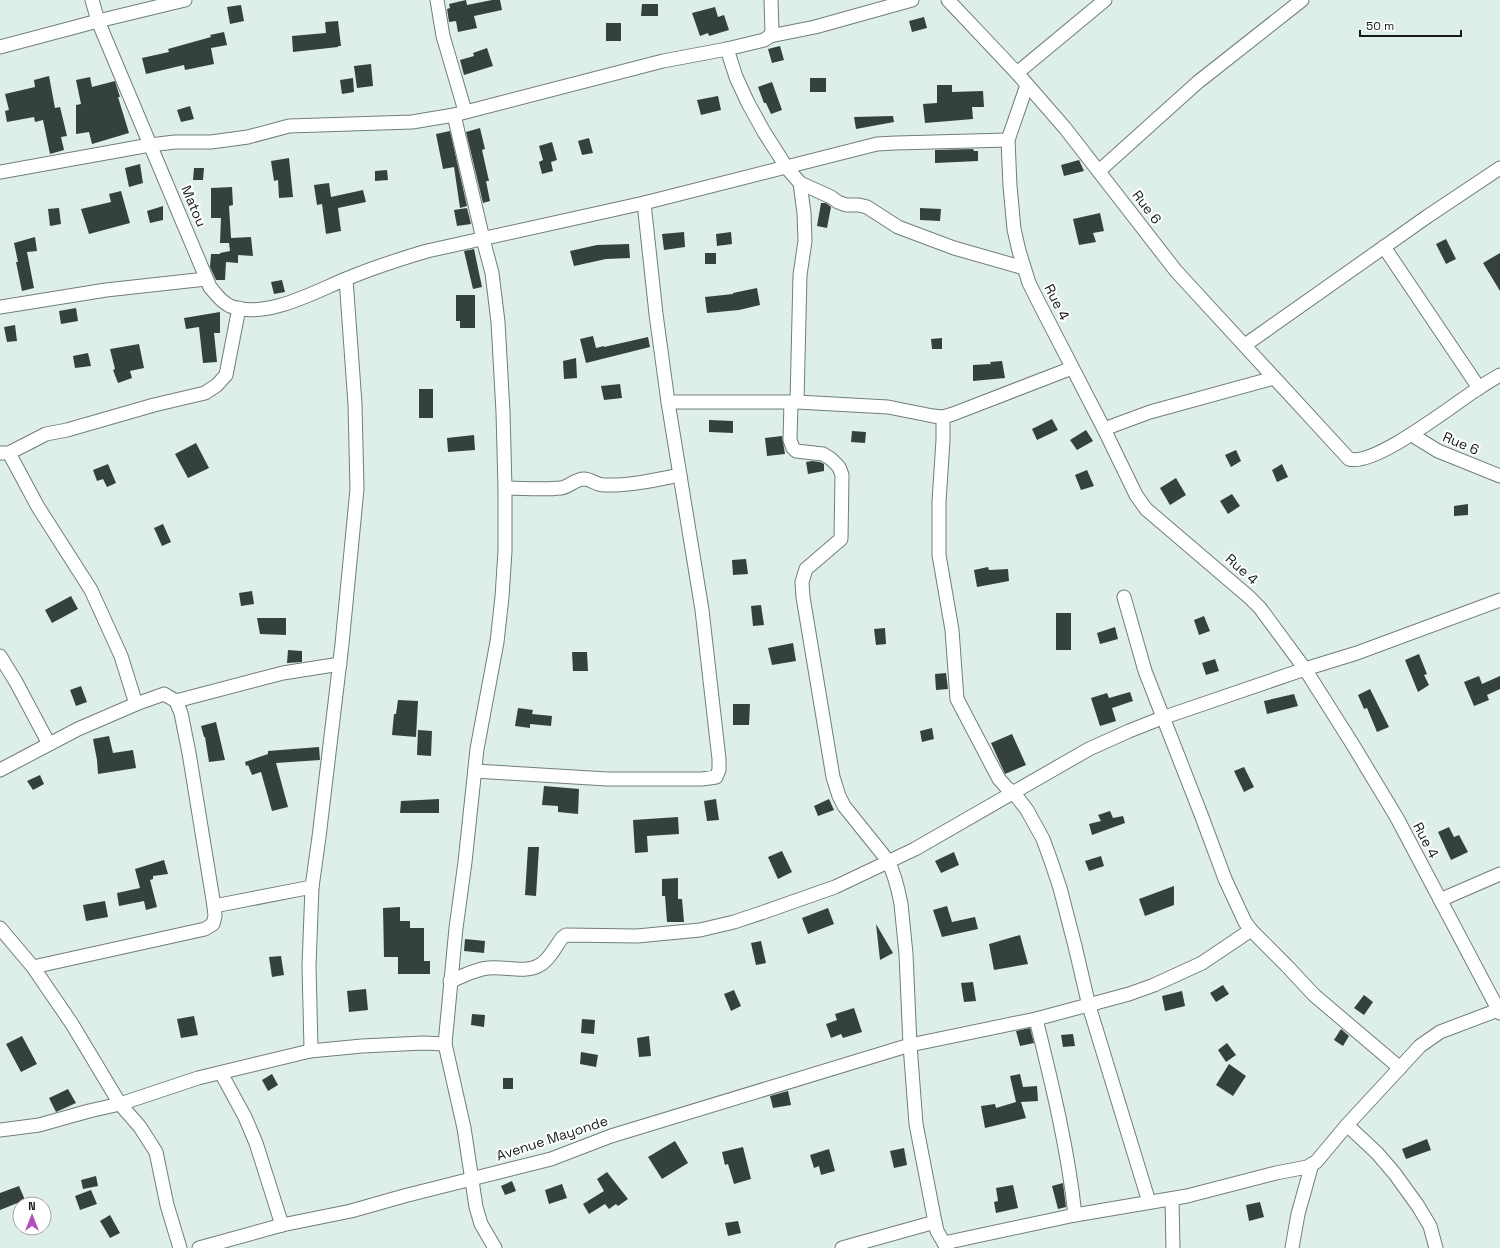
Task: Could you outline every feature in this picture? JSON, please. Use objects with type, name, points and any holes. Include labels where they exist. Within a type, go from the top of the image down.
[{"type":"street","name":"Matou","points":[[92,0],[98,21],[187,230],[206,279],[210,287],[222,301],[230,306],[239,308],[254,310],[276,306],[406,258],[483,238],[644,203],[877,144],[896,142],[1008,140]]},
{"type":"street","points":[[0,47],[185,0]]},
{"type":"street","points":[[437,0],[483,238],[492,273],[496,307],[503,412],[505,551],[502,605],[497,642],[477,749],[466,862],[450,981],[445,1044],[464,1128],[476,1207],[481,1224],[495,1248]]},
{"type":"street","points":[[770,0],[772,31],[770,36]]},
{"type":"street","points":[[0,172],[150,144],[211,142],[248,137],[297,126],[412,122],[460,113],[663,61],[727,50],[764,40],[770,36],[816,27],[912,0]]},
{"type":"street","points":[[948,0],[1027,85],[1008,140]]},
{"type":"street","points":[[1017,73],[1105,0]]},
{"type":"street","points":[[1099,170],[1198,82],[1302,0]]},
{"type":"street","points":[[727,50],[736,77],[748,103],[764,132],[787,168],[800,183],[846,205],[859,204],[867,206],[898,227],[954,248],[1024,268]]},
{"type":"street","name":"Rue 6","points":[[1027,85],[1065,128],[1099,170],[1176,271],[1349,459],[1357,461],[1367,458],[1412,434],[1438,451],[1500,476]]},
{"type":"street","name":"Rue 4","points":[[1008,140],[1014,229],[1024,268],[1032,290],[1141,503],[1250,597],[1306,669],[1397,818],[1499,1012]]},
{"type":"street","points":[[1245,346],[1500,168]]},
{"type":"street","points":[[800,183],[804,213],[805,241],[800,274],[794,402],[790,440],[796,451],[823,454],[831,459],[839,467],[842,475],[841,539],[809,565],[802,582],[807,622],[833,777],[839,796],[844,806],[889,862],[901,904],[906,954],[910,1045],[916,1124],[937,1231],[945,1246],[1075,1215],[1172,1199],[1276,1173],[1304,1168],[1320,1158],[1347,1124],[1420,1046],[1440,1032],[1499,1012]]},
{"type":"street","points":[[475,771],[607,779],[702,779],[716,777],[718,774],[719,759],[702,610],[668,402],[656,314],[644,203]]},
{"type":"street","points":[[1384,248],[1479,388]]},
{"type":"street","points":[[0,307],[106,290],[206,279]]},
{"type":"street","points":[[310,1051],[309,959],[312,887],[320,838],[340,664],[357,489],[355,404],[346,279]]},
{"type":"street","points":[[136,704],[121,656],[91,590],[4,453],[46,434],[205,393],[217,385],[226,375],[239,308]]},
{"type":"street","points":[[668,402],[794,402],[888,407],[943,417],[1072,368]]},
{"type":"street","points":[[1412,434],[1500,375]]},
{"type":"street","points":[[1104,429],[1150,412],[1274,378]]},
{"type":"street","points":[[943,417],[939,502],[939,555],[952,630],[957,699],[999,779],[1014,793],[1027,810],[1043,840],[1060,888],[1076,946],[1089,1006],[1149,1202]]},
{"type":"street","points":[[505,488],[562,488],[582,479],[591,480],[596,484],[615,485],[680,476]]},
{"type":"street","points":[[1124,597],[1144,672],[1225,879],[1240,912],[1251,930],[1314,995],[1400,1068]]},
{"type":"street","points":[[450,981],[482,969],[529,969],[537,967],[545,962],[558,942],[566,936],[637,936],[700,930],[734,922],[835,887],[889,862],[940,835],[1089,749],[1162,718],[1357,653],[1500,600]]},
{"type":"street","points":[[0,656],[16,682],[49,744]]},
{"type":"street","points":[[176,701],[283,674],[340,664]]},
{"type":"street","points":[[0,770],[78,729],[136,704],[164,694],[176,701],[181,713],[214,906],[215,916],[213,924],[205,929],[33,967]]},
{"type":"street","points":[[1440,900],[1500,874]]},
{"type":"street","points":[[214,906],[312,887]]},
{"type":"street","points":[[0,928],[33,967],[72,1024],[120,1104],[140,1127],[156,1152],[167,1205],[180,1248]]},
{"type":"street","name":"Avenue Mayonde","points":[[199,1248],[228,1244],[282,1225],[351,1211],[551,1158],[611,1136],[910,1045],[1036,1019],[1089,1006],[1129,994],[1154,985],[1202,963],[1225,949],[1251,930]]},
{"type":"street","points":[[1036,1019],[1060,1123],[1070,1175],[1075,1215]]},
{"type":"street","points":[[0,1130],[39,1125],[120,1104],[198,1078],[310,1051],[362,1046],[423,1043],[445,1044]]},
{"type":"street","points":[[221,1073],[245,1117],[256,1143],[282,1225]]},
{"type":"street","points":[[1347,1124],[1377,1152],[1396,1174],[1430,1226],[1436,1248]]},
{"type":"street","points":[[1292,1248],[1298,1214],[1312,1164]]},
{"type":"street","points":[[1172,1199],[1173,1248]]},
{"type":"street","points":[[842,1248],[935,1222]]},
{"type":"building","points":[[466,0],[467,5],[500,0],[502,10],[474,16],[477,28],[458,32],[456,21],[449,22],[447,9],[450,8],[449,4]]},
{"type":"building","points":[[642,4],[658,4],[658,16],[641,16]]},
{"type":"building","points":[[241,5],[244,21],[230,24],[227,7]]},
{"type":"building","points":[[715,7],[718,17],[724,15],[729,30],[709,36],[708,33],[700,36],[692,13]]},
{"type":"building","points":[[924,17],[927,28],[912,32],[909,21]]},
{"type":"building","points":[[338,21],[341,46],[293,52],[292,36],[326,33],[325,22]]},
{"type":"building","points":[[606,23],[621,23],[621,41],[606,41]]},
{"type":"building","points":[[224,32],[227,45],[211,48],[214,64],[185,70],[184,65],[146,74],[142,58],[169,52],[168,49]]},
{"type":"building","points":[[780,46],[784,60],[772,63],[768,49]]},
{"type":"building","points":[[487,48],[493,66],[464,75],[460,60],[474,56],[473,53]]},
{"type":"building","points":[[371,64],[373,86],[357,88],[354,66]]},
{"type":"building","points":[[49,76],[55,108],[60,107],[67,136],[61,137],[64,150],[50,154],[43,120],[35,122],[34,117],[7,122],[5,111],[9,110],[5,94],[35,87],[34,80]]},
{"type":"building","points":[[90,77],[92,87],[115,81],[120,97],[118,97],[129,133],[92,144],[89,132],[76,134],[76,105],[81,104],[76,80]]},
{"type":"building","points":[[353,78],[354,92],[342,94],[340,80]]},
{"type":"building","points":[[810,78],[826,78],[826,92],[810,92]]},
{"type":"building","points":[[772,82],[782,110],[771,114],[766,103],[764,103],[758,87]]},
{"type":"building","points":[[937,85],[952,85],[952,92],[983,91],[984,107],[972,107],[973,119],[925,123],[923,104],[937,103]]},
{"type":"building","points":[[718,96],[721,110],[701,115],[697,100]]},
{"type":"building","points":[[190,106],[194,119],[181,122],[177,110]]},
{"type":"building","points":[[893,116],[894,122],[856,129],[854,117]]},
{"type":"building","points":[[480,128],[485,149],[482,150],[489,181],[486,181],[490,201],[483,203],[466,132]]},
{"type":"building","points":[[450,131],[467,206],[460,208],[454,167],[443,169],[436,134]]},
{"type":"building","points":[[589,138],[593,153],[582,155],[578,141]]},
{"type":"building","points":[[552,142],[557,160],[551,162],[553,171],[542,174],[539,162],[543,160],[539,146]]},
{"type":"building","points":[[973,149],[974,151],[978,151],[978,161],[935,163],[935,150]]},
{"type":"building","points":[[289,158],[293,197],[279,198],[278,180],[274,181],[271,161]]},
{"type":"building","points":[[1079,160],[1084,171],[1064,176],[1061,165]]},
{"type":"building","points":[[140,164],[143,183],[129,187],[125,168]]},
{"type":"building","points":[[194,168],[204,168],[203,180],[193,180]]},
{"type":"building","points":[[387,170],[388,180],[375,181],[375,171]]},
{"type":"building","points":[[329,183],[331,197],[363,190],[366,202],[338,208],[341,231],[326,234],[322,204],[317,205],[314,185]]},
{"type":"building","points":[[232,187],[233,205],[229,206],[231,238],[251,237],[253,256],[238,255],[238,263],[226,262],[225,280],[216,280],[210,267],[211,254],[220,254],[230,251],[229,243],[220,243],[221,218],[211,218],[211,188]]},
{"type":"building","points":[[121,191],[130,223],[89,234],[81,209],[111,202],[109,194]]},
{"type":"building","points":[[821,203],[826,203],[831,207],[827,228],[817,226]]},
{"type":"building","points":[[163,206],[163,220],[150,223],[147,211]]},
{"type":"building","points":[[59,208],[61,224],[50,226],[48,209]]},
{"type":"building","points":[[467,208],[471,224],[457,226],[454,210]]},
{"type":"building","points":[[920,208],[941,209],[940,221],[920,220]]},
{"type":"building","points":[[1100,213],[1104,231],[1093,233],[1096,242],[1079,245],[1073,219]]},
{"type":"building","points":[[684,232],[685,247],[664,250],[662,234]]},
{"type":"building","points":[[731,232],[732,244],[717,246],[716,234]]},
{"type":"building","points":[[35,237],[37,251],[27,252],[34,288],[22,291],[14,243]]},
{"type":"building","points":[[1446,239],[1456,259],[1446,264],[1436,244]]},
{"type":"building","points":[[629,244],[630,258],[606,259],[574,266],[570,251],[597,245]]},
{"type":"building","points":[[474,249],[482,287],[473,289],[464,251]]},
{"type":"building","points":[[705,253],[716,253],[716,264],[705,264]]},
{"type":"building","points":[[1500,253],[1500,291],[1483,263]]},
{"type":"building","points":[[282,280],[285,292],[274,294],[271,282]]},
{"type":"building","points":[[757,288],[760,305],[739,310],[707,313],[705,297],[733,294]]},
{"type":"building","points":[[456,295],[475,295],[475,328],[460,328],[460,321],[456,321]]},
{"type":"building","points":[[76,308],[78,321],[61,324],[59,311]]},
{"type":"building","points":[[220,312],[220,333],[214,333],[217,362],[203,363],[199,327],[186,329],[184,318]]},
{"type":"building","points":[[15,325],[17,341],[7,342],[4,327]]},
{"type":"building","points":[[593,336],[596,348],[648,337],[650,347],[586,363],[580,339]]},
{"type":"building","points":[[942,338],[942,349],[932,349],[931,339]]},
{"type":"building","points":[[139,344],[144,368],[130,371],[132,378],[118,383],[113,370],[115,369],[110,349]]},
{"type":"building","points":[[88,353],[91,366],[75,368],[73,356]]},
{"type":"building","points":[[576,358],[577,378],[564,379],[563,361]]},
{"type":"building","points":[[1002,361],[1005,378],[973,381],[973,365],[991,364],[990,362]]},
{"type":"building","points":[[620,384],[622,398],[604,400],[601,386]]},
{"type":"building","points":[[419,389],[433,389],[433,418],[419,418]]},
{"type":"building","points":[[1052,419],[1058,430],[1037,440],[1032,429]]},
{"type":"building","points":[[709,420],[733,421],[733,433],[709,432]]},
{"type":"building","points":[[1086,430],[1093,441],[1077,450],[1070,440]]},
{"type":"building","points":[[852,431],[866,432],[865,443],[851,442]]},
{"type":"building","points":[[474,435],[475,450],[448,452],[447,438]]},
{"type":"building","points":[[782,436],[785,454],[767,456],[765,438]]},
{"type":"building","points":[[196,443],[209,468],[188,478],[175,454]]},
{"type":"building","points":[[1236,450],[1241,461],[1231,467],[1225,455]]},
{"type":"building","points":[[812,461],[824,464],[824,471],[808,474],[806,462]]},
{"type":"building","points":[[108,464],[116,483],[107,487],[103,479],[97,481],[93,470]]},
{"type":"building","points":[[1282,464],[1288,477],[1277,482],[1272,470]]},
{"type":"building","points":[[1087,470],[1094,486],[1081,490],[1075,475]]},
{"type":"building","points":[[1176,478],[1186,495],[1170,505],[1160,488]]},
{"type":"building","points":[[1232,494],[1240,506],[1228,514],[1220,501]]},
{"type":"building","points":[[1468,504],[1468,515],[1454,516],[1454,506]]},
{"type":"building","points":[[163,524],[171,542],[162,546],[154,528]]},
{"type":"building","points":[[746,559],[748,574],[733,575],[732,560]]},
{"type":"building","points":[[988,567],[989,570],[1008,569],[1009,581],[977,587],[974,570]]},
{"type":"building","points":[[252,591],[254,604],[241,606],[239,593]]},
{"type":"building","points":[[71,596],[78,609],[52,623],[45,610]]},
{"type":"building","points":[[761,605],[764,625],[753,626],[751,606]]},
{"type":"building","points":[[1056,613],[1071,613],[1071,650],[1056,650]]},
{"type":"building","points":[[1204,616],[1210,631],[1199,635],[1194,620]]},
{"type":"building","points":[[257,618],[286,618],[286,635],[260,634]]},
{"type":"building","points":[[1115,627],[1118,639],[1100,644],[1097,633]]},
{"type":"building","points":[[885,628],[886,644],[876,645],[874,629]]},
{"type":"building","points":[[793,643],[796,661],[772,665],[768,648]]},
{"type":"building","points":[[288,650],[302,651],[302,662],[287,663]]},
{"type":"building","points":[[572,652],[587,652],[588,671],[573,671]]},
{"type":"building","points":[[1419,654],[1427,674],[1424,675],[1429,685],[1418,692],[1405,660]]},
{"type":"building","points":[[1215,659],[1219,671],[1206,675],[1202,663]]},
{"type":"building","points":[[946,673],[948,689],[936,690],[935,674]]},
{"type":"building","points":[[1479,676],[1482,684],[1500,676],[1500,689],[1487,695],[1489,700],[1474,706],[1464,682]]},
{"type":"building","points":[[81,686],[87,702],[76,706],[70,690]]},
{"type":"building","points":[[1370,689],[1389,727],[1377,732],[1367,708],[1364,709],[1358,695]]},
{"type":"building","points":[[1130,692],[1133,701],[1112,708],[1116,721],[1100,726],[1091,698],[1107,693],[1109,698]]},
{"type":"building","points":[[1294,694],[1298,706],[1267,714],[1264,701]]},
{"type":"building","points":[[398,700],[418,701],[416,737],[392,735],[394,714],[396,714]]},
{"type":"building","points":[[733,704],[750,704],[749,725],[733,725]]},
{"type":"building","points":[[518,708],[533,710],[532,714],[552,716],[551,726],[530,724],[530,728],[515,726]]},
{"type":"building","points":[[216,722],[225,760],[209,762],[205,737],[201,726]]},
{"type":"building","points":[[932,728],[934,739],[922,742],[920,731]]},
{"type":"building","points":[[418,730],[432,731],[431,756],[417,755]]},
{"type":"building","points":[[1012,734],[1026,765],[1005,774],[991,743]]},
{"type":"building","points":[[109,736],[113,753],[133,750],[136,768],[98,774],[93,739]]},
{"type":"building","points":[[319,747],[320,760],[276,763],[288,807],[272,811],[261,772],[252,775],[248,765],[246,766],[245,762],[268,754],[268,751]]},
{"type":"building","points":[[1244,767],[1254,787],[1244,792],[1234,771]]},
{"type":"building","points":[[40,775],[44,784],[33,790],[27,781]]},
{"type":"building","points":[[544,786],[579,789],[578,814],[558,812],[558,806],[542,805]]},
{"type":"building","points":[[439,799],[439,813],[400,813],[401,801]]},
{"type":"building","points":[[716,799],[719,820],[707,821],[704,801]]},
{"type":"building","points":[[829,799],[834,810],[818,816],[814,806]]},
{"type":"building","points":[[1110,811],[1113,818],[1123,816],[1125,823],[1092,835],[1089,824],[1101,821],[1098,815]]},
{"type":"building","points":[[678,817],[679,834],[647,836],[648,852],[635,853],[633,820]]},
{"type":"building","points":[[1449,827],[1454,837],[1459,835],[1468,852],[1451,860],[1438,832]]},
{"type":"building","points":[[528,847],[539,847],[536,896],[525,895]]},
{"type":"building","points":[[782,851],[792,872],[778,879],[768,857]]},
{"type":"building","points":[[954,852],[959,865],[941,873],[935,861]]},
{"type":"building","points":[[1101,856],[1104,866],[1089,871],[1085,861]]},
{"type":"building","points":[[164,860],[168,874],[153,876],[153,879],[150,880],[157,907],[146,910],[144,901],[119,906],[117,893],[140,888],[135,869]]},
{"type":"building","points":[[678,878],[678,899],[682,899],[684,922],[667,922],[665,896],[662,896],[662,879]]},
{"type":"building","points":[[1174,886],[1174,905],[1145,916],[1139,899]]},
{"type":"building","points":[[105,901],[108,917],[86,921],[83,905]]},
{"type":"building","points":[[947,906],[952,922],[975,917],[978,929],[942,937],[933,910]]},
{"type":"building","points":[[400,907],[400,921],[410,921],[410,928],[424,928],[424,961],[430,961],[430,974],[398,974],[398,957],[384,957],[383,908]]},
{"type":"building","points":[[828,908],[834,924],[808,934],[802,918]]},
{"type":"building","points":[[876,924],[893,953],[880,960]]},
{"type":"building","points":[[1020,935],[1028,964],[994,970],[989,944]]},
{"type":"building","points":[[465,939],[485,941],[484,953],[464,951]]},
{"type":"building","points":[[761,941],[766,963],[756,965],[751,943]]},
{"type":"building","points":[[281,956],[284,975],[272,977],[269,957]]},
{"type":"building","points":[[973,982],[976,1001],[964,1002],[961,983]]},
{"type":"building","points":[[1223,985],[1229,994],[1216,1002],[1210,993]]},
{"type":"building","points":[[366,989],[368,1010],[349,1012],[347,991]]},
{"type":"building","points":[[734,990],[741,1006],[731,1011],[724,994]]},
{"type":"building","points":[[1182,991],[1185,1006],[1165,1011],[1162,996]]},
{"type":"building","points":[[1364,995],[1373,1002],[1364,1015],[1354,1008]]},
{"type":"building","points":[[854,1008],[862,1032],[843,1038],[841,1034],[831,1038],[826,1024],[837,1020],[835,1014]]},
{"type":"building","points":[[472,1014],[485,1015],[484,1027],[471,1025]]},
{"type":"building","points":[[194,1016],[198,1035],[181,1038],[177,1019]]},
{"type":"building","points":[[582,1019],[595,1020],[594,1034],[581,1033]]},
{"type":"building","points":[[1030,1028],[1034,1043],[1020,1046],[1016,1031]]},
{"type":"building","points":[[1341,1029],[1349,1036],[1343,1046],[1334,1040]]},
{"type":"building","points":[[1073,1034],[1075,1046],[1063,1047],[1061,1035]]},
{"type":"building","points":[[22,1036],[37,1064],[21,1072],[6,1044]]},
{"type":"building","points":[[649,1036],[651,1056],[639,1057],[637,1038]]},
{"type":"building","points":[[1227,1043],[1236,1055],[1226,1062],[1218,1050]]},
{"type":"building","points":[[581,1052],[598,1055],[596,1067],[580,1064]]},
{"type":"building","points":[[1229,1064],[1246,1076],[1233,1096],[1216,1085]]},
{"type":"building","points":[[272,1074],[278,1085],[268,1091],[262,1080]]},
{"type":"building","points":[[1020,1074],[1023,1087],[1037,1086],[1038,1101],[1021,1102],[1026,1118],[985,1128],[981,1106],[995,1104],[996,1108],[1016,1102],[1010,1076]]},
{"type":"building","points":[[503,1078],[513,1078],[513,1089],[503,1089]]},
{"type":"building","points":[[68,1089],[76,1103],[56,1112],[49,1098]]},
{"type":"building","points":[[788,1091],[791,1105],[773,1108],[770,1096]]},
{"type":"building","points":[[1427,1139],[1431,1150],[1406,1159],[1402,1149]]},
{"type":"building","points":[[675,1141],[688,1163],[662,1179],[648,1157]]},
{"type":"building","points":[[743,1147],[751,1179],[734,1184],[728,1164],[725,1165],[722,1152]]},
{"type":"building","points":[[904,1148],[907,1165],[894,1168],[890,1151]]},
{"type":"building","points":[[829,1149],[835,1171],[821,1175],[819,1166],[814,1168],[810,1155]]},
{"type":"building","points":[[607,1172],[628,1199],[618,1206],[616,1204],[609,1209],[605,1204],[589,1214],[583,1204],[604,1191],[597,1179]]},
{"type":"building","points":[[96,1176],[98,1186],[83,1189],[81,1180]]},
{"type":"building","points":[[512,1181],[516,1191],[505,1195],[501,1186]]},
{"type":"building","points":[[1063,1183],[1066,1207],[1058,1209],[1052,1186]]},
{"type":"building","points":[[562,1184],[567,1198],[549,1204],[545,1190]]},
{"type":"building","points":[[1013,1185],[1018,1208],[996,1213],[994,1202],[998,1201],[996,1188]]},
{"type":"building","points":[[19,1186],[23,1196],[12,1196],[12,1205],[0,1210],[0,1193]]},
{"type":"building","points":[[91,1190],[97,1204],[80,1210],[75,1196]]},
{"type":"building","points":[[1260,1202],[1264,1217],[1249,1221],[1246,1205]]},
{"type":"building","points":[[110,1215],[120,1233],[110,1238],[100,1221]]},
{"type":"building","points":[[738,1221],[741,1233],[728,1236],[725,1223]]}]
